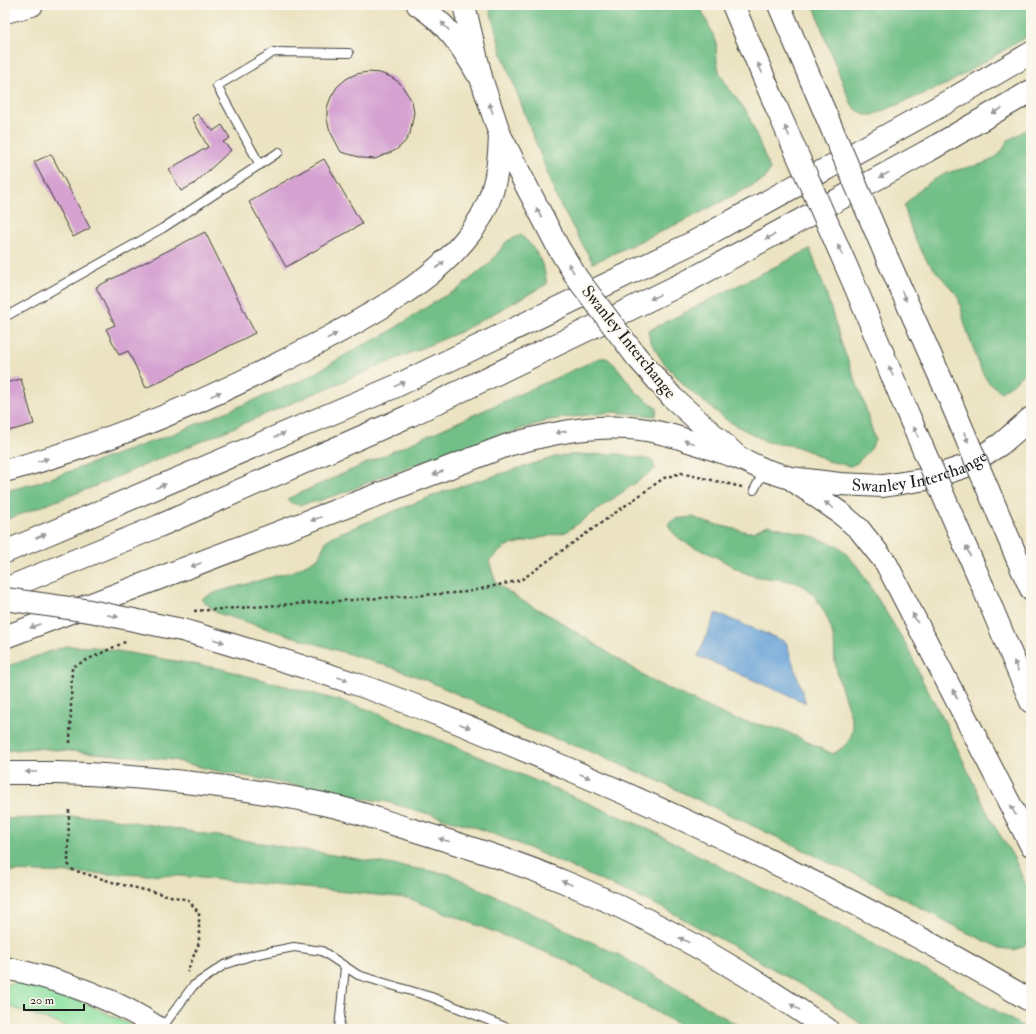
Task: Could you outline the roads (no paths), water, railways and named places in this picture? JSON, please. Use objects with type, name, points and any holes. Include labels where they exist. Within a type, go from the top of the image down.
[{"type":"main road","points":[[5,12],[32,5]]},
{"type":"main road","points":[[418,5],[432,13],[453,36],[462,47],[482,81]]},
{"type":"main road","name":"Swanley Interchange","points":[[464,5],[482,81],[500,135],[558,247],[577,278],[636,356],[672,397],[739,458],[765,470],[790,478],[840,484],[883,486],[927,479],[966,466],[1002,444],[1031,418]]},
{"type":"main road","points":[[733,5],[774,104],[855,286],[1031,702]]},
{"type":"main road","points":[[779,5],[1031,589]]},
{"type":"main road","points":[[5,552],[394,386],[694,242],[949,101],[1031,53]]},
{"type":"main road","points":[[5,590],[159,526],[409,416],[690,280],[926,152],[1031,91]]},
{"type":"main road","points":[[5,470],[41,461],[148,424],[258,376],[360,321],[406,292],[438,267],[465,241],[476,226],[496,184],[499,164],[500,135]]},
{"type":"main road","points":[[5,637],[508,445],[535,437],[580,429],[631,428],[677,438],[739,458]]},
{"type":"main road","points":[[790,478],[839,512],[859,529],[886,563],[1031,845]]},
{"type":"main road","points":[[5,599],[90,612],[187,620],[280,658],[359,685],[510,744],[592,778],[773,862],[884,919],[1031,1001]]},
{"type":"main road","points":[[5,773],[88,774],[180,781],[276,796],[322,804],[481,851],[568,883],[690,943],[767,989],[827,1029]]},
{"type":"main road","points":[[5,968],[49,978],[90,992],[115,1003],[161,1029]]},
{"type":"lane","points":[[260,164],[217,86],[274,52],[349,54]]},
{"type":"lane","points":[[5,317],[162,228],[279,152]]},
{"type":"lane","points":[[754,490],[765,470]]},
{"type":"lane","points":[[161,1029],[193,986],[224,965],[253,955],[294,947],[322,951],[358,975],[431,997],[510,1029]]},
{"type":"lane","points":[[339,1029],[345,967]]},
{"type":"water","points":[[716,613],[786,642],[806,703],[698,656]]}]
